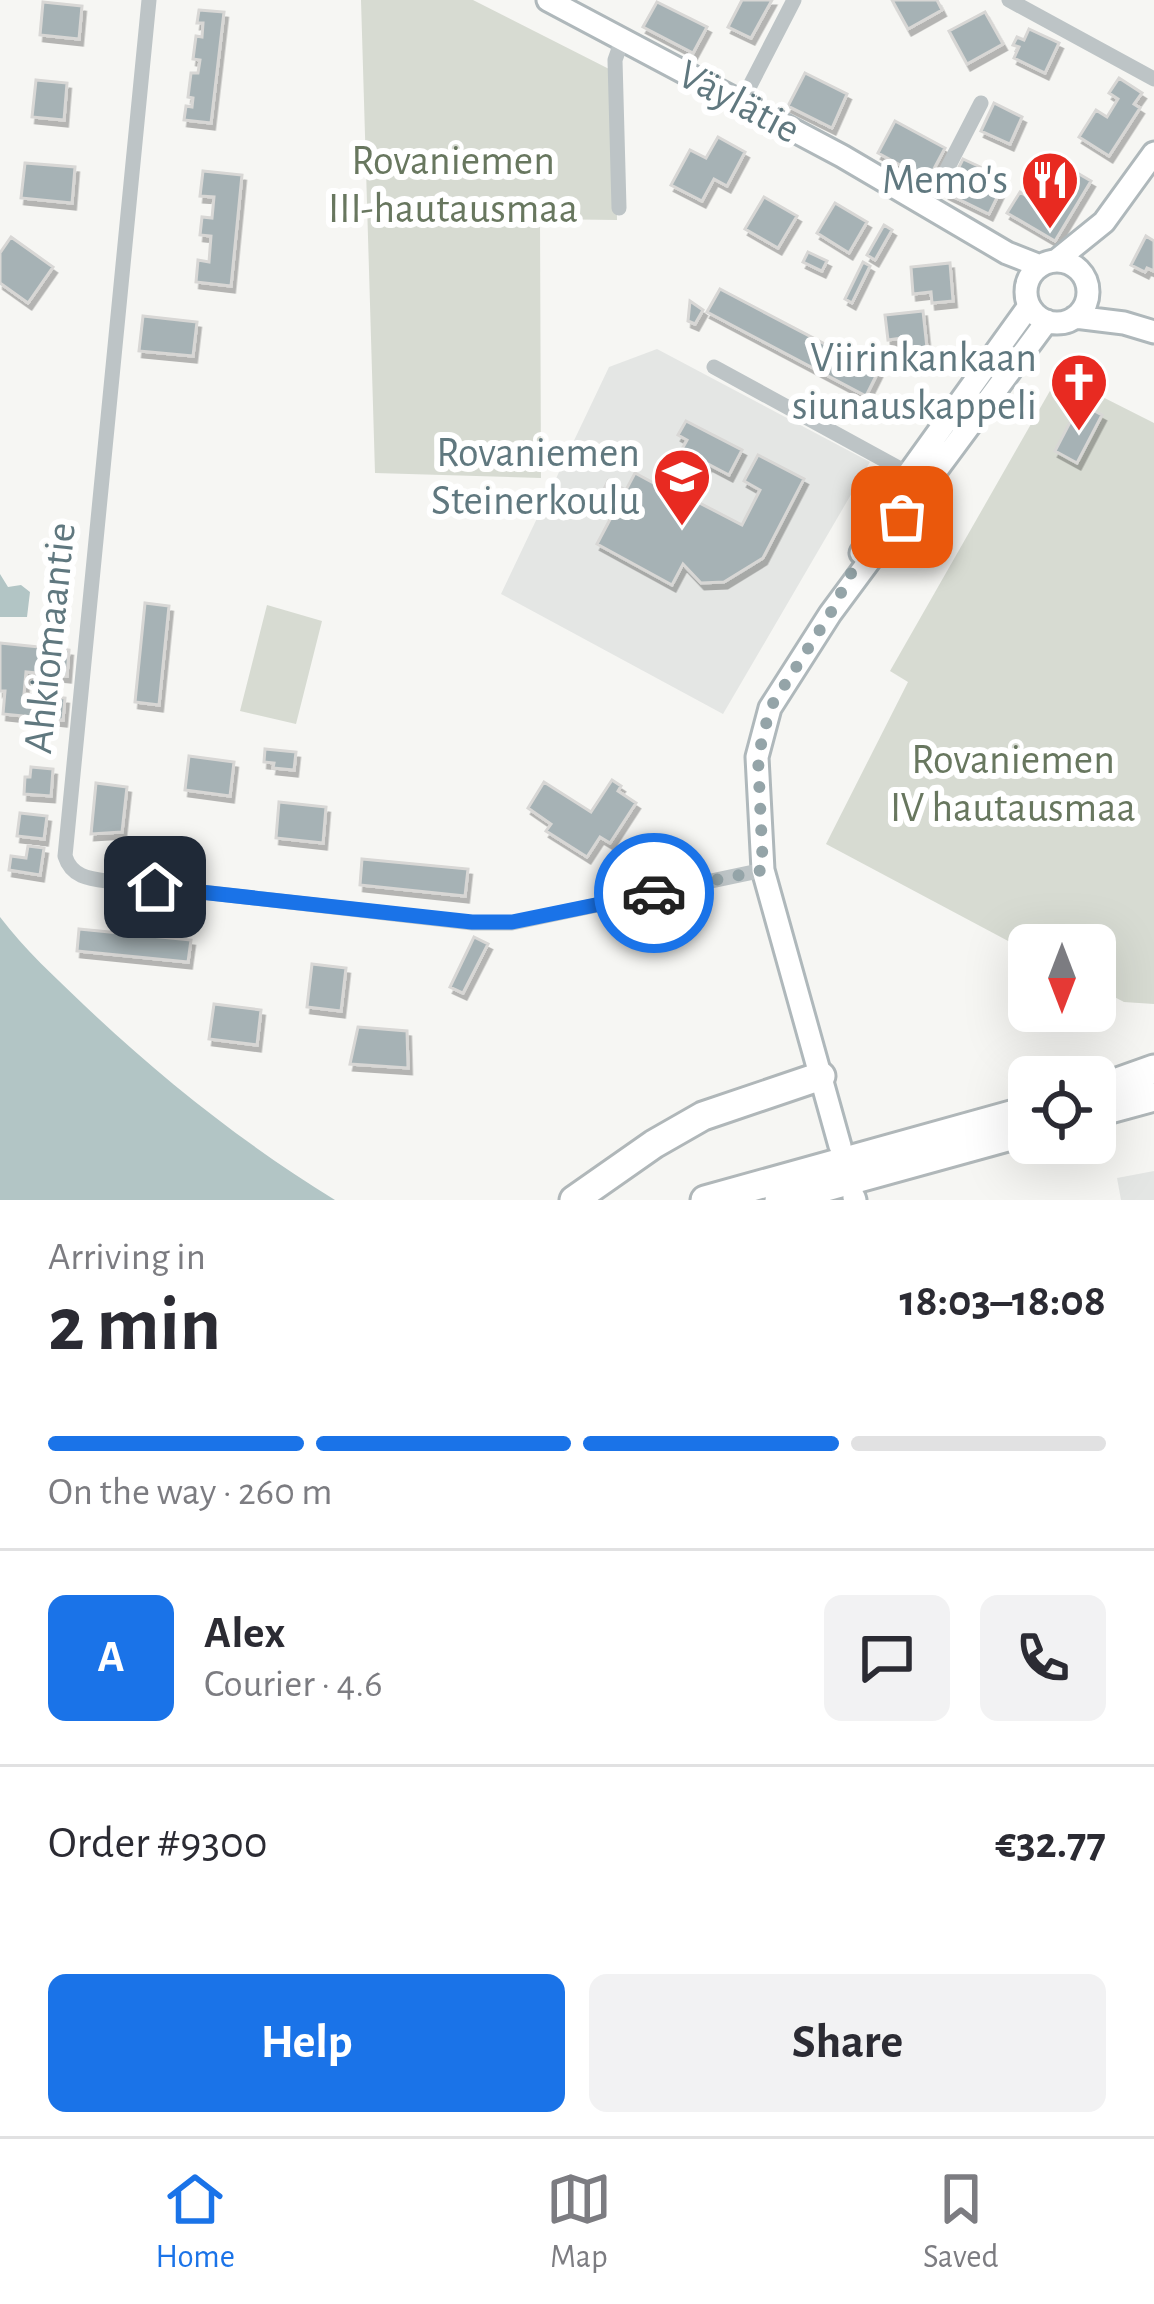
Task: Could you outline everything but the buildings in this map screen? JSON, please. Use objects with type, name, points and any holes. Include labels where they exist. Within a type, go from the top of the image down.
[{"type":"highway","points":[[1116,1084],[1154,1072]]},
{"type":"highway","points":[[574,1200],[703,1116],[821,1076]]},
{"type":"highway","points":[[1116,1108],[1154,1097]]},
{"type":"highway","points":[[1116,1112],[1154,1108]]},
{"type":"highway","points":[[705,1200],[1008,1116]]},
{"type":"highway","points":[[779,1200],[1008,1137]]},
{"type":"street","name":"Ahkiomaantie","points":[[149,0],[67,832],[68,866],[75,874],[114,882],[472,922],[512,922],[763,870]]},
{"type":"street","name":"Väylätie","points":[[548,0],[842,157],[1007,253],[1049,263]]},
{"type":"street","points":[[740,105],[794,0]]},
{"type":"street","points":[[1009,0],[1154,79]]},
{"type":"street","points":[[619,208],[615,60],[622,40]]},
{"type":"street","points":[[927,208],[980,103]]},
{"type":"street","points":[[839,1146],[763,870],[758,757],[770,708],[830,614],[883,512],[917,479],[1034,304],[1049,263],[1104,222],[1154,153]]},
{"type":"street","name":"Väylätie","points":[[927,208],[1034,304]]},
{"type":"street","points":[[1075,317],[1104,222]]},
{"type":"street","points":[[1049,263],[1076,267],[1086,286],[1154,331]]},
{"type":"street","points":[[1034,304],[1056,323],[1075,317],[1154,331]]},
{"type":"street","points":[[714,368],[917,479]]},
{"type":"shaded area","name":"Rovaniemen Steinerkoulu","points":[[657,349],[870,462],[723,714],[501,594],[609,367]]},
{"type":"shaded area","points":[[0,574],[8,587],[21,585],[30,592],[27,617],[0,617]]},
{"type":"shaded area","points":[[0,917],[51,974],[143,1059],[236,1133],[335,1200],[0,1200]]},
{"type":"shaded area","points":[[1154,1171],[1154,1200],[1121,1200],[1117,1178]]},
{"type":"green space","name":"Rovaniemen III-hautausmaa","points":[[361,0],[473,0],[615,72],[617,220],[540,219],[541,478],[375,473]]},
{"type":"green space","name":"Rovaniemen IV hautausmaa","points":[[1059,375],[1154,423],[1154,1004],[1116,998],[1116,924],[1008,924],[1008,941],[826,844],[908,682],[890,671]]},
{"type":"green space","points":[[267,605],[322,621],[296,724],[240,711]]},
{"type":"way so far","points":[[654,893],[763,870],[758,757],[770,708],[830,614],[883,512],[909,473],[926,484],[902,517]]},
{"type":"place","name":"Memo's","points":[[1050,231]]},
{"type":"place","name":"Viirinkankaan siunauskappeli","points":[[1079,433]]},
{"type":"place","name":"Rovaniemen Steinerkoulu","points":[[682,528]]},
{"type":"route","points":[[155,887],[472,922],[512,922],[654,893]]}]
